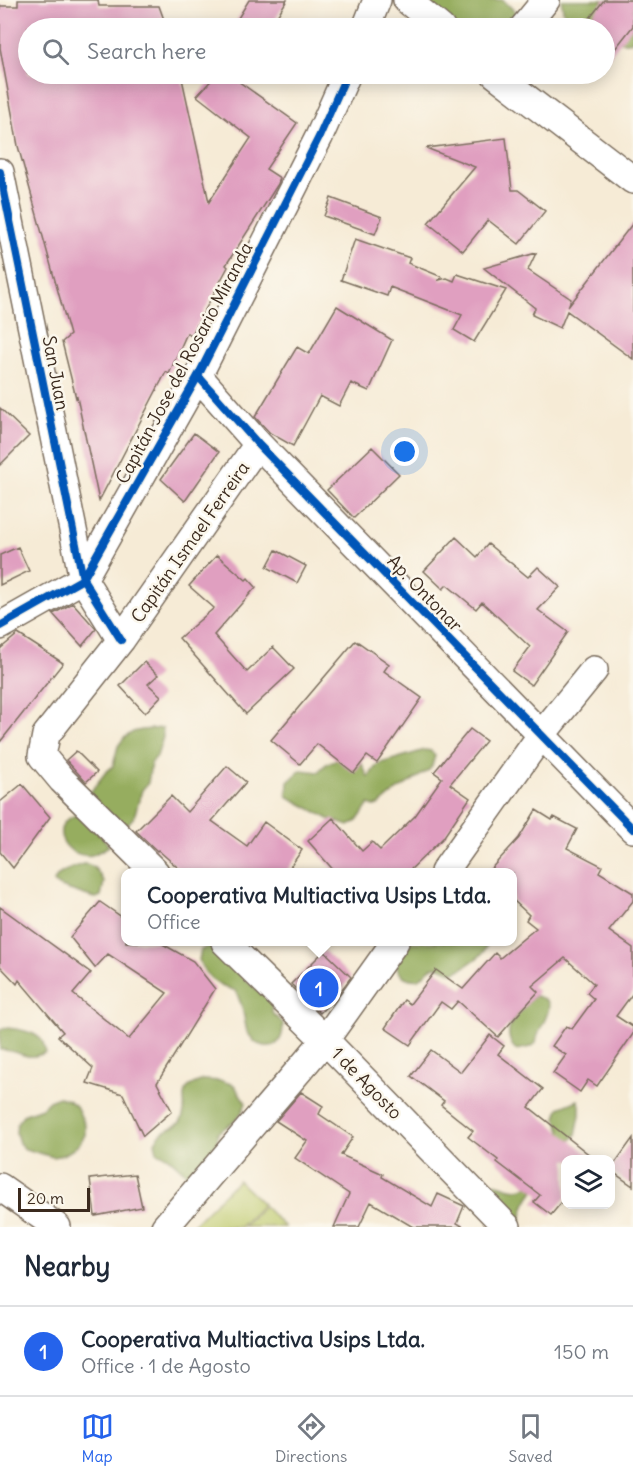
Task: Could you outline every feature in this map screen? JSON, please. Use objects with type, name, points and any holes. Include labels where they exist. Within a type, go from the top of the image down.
[{"type":"street","points":[[370,18],[377,0]]},
{"type":"street","points":[[407,0],[429,18]]},
{"type":"street","points":[[531,18],[546,0]]},
{"type":"street","name":"Capitán Jose del Rosario Miranda","points":[[83,579],[198,376],[319,137],[343,84]]},
{"type":"street","points":[[508,84],[633,180]]},
{"type":"street","name":"San Juan","points":[[0,172],[83,579]]},
{"type":"street","name":"Ap. Ontonar","points":[[198,376],[258,444],[633,829]]},
{"type":"street","name":"Capitán Ismael Ferreira","points":[[150,868],[62,780],[42,756],[46,735],[122,640],[258,444]]},
{"type":"street","points":[[0,626],[83,579],[122,640]]},
{"type":"street","points":[[448,868],[542,734],[594,670]]},
{"type":"street","name":"1 de Agosto","points":[[229,946],[325,1040],[507,1227]]},
{"type":"street","points":[[165,1227],[325,1040],[392,946]]},
{"type":"street","points":[[0,1187],[57,1227]]},
{"type":"green space","points":[[398,0],[502,0],[516,15],[516,18],[424,18]]},
{"type":"green space","points":[[561,0],[633,0],[633,41],[624,42],[615,39],[615,18],[565,18]]},
{"type":"green space","points":[[162,728],[163,737],[157,756],[151,763],[148,783],[142,790],[134,817],[127,825],[117,822],[89,794],[113,766],[118,746],[124,738],[133,732]]},
{"type":"green space","points":[[425,750],[431,751],[435,756],[429,770],[379,805],[369,804],[357,821],[349,826],[329,819],[287,796],[288,782],[301,770],[319,772],[326,764],[343,756],[361,762],[368,777],[378,764]]},
{"type":"green space","points":[[76,815],[87,815],[109,846],[92,855],[83,855],[68,847],[63,841],[62,827],[67,820]]},
{"type":"green space","points":[[84,864],[94,868],[104,882],[101,896],[91,897],[58,886],[54,882],[63,872]]},
{"type":"green space","points":[[208,946],[243,946],[236,970],[271,1002],[272,1013],[283,1023],[282,1036],[274,1046],[258,1044],[247,1032],[236,991],[221,985],[205,972],[199,960],[201,950]]},
{"type":"green space","points":[[404,946],[486,946],[482,954],[455,972],[436,966],[429,969],[419,979],[410,979],[400,974],[397,965]]},
{"type":"green space","points":[[534,996],[548,1003],[547,1015],[536,1043],[531,1047],[516,1050],[509,1035],[510,1028],[517,1015]]},
{"type":"green space","points":[[5,1028],[36,1035],[43,1042],[46,1052],[27,1056],[0,1050],[0,1030]]},
{"type":"green space","points":[[204,1080],[222,1081],[234,1085],[246,1103],[235,1121],[218,1132],[215,1149],[200,1176],[189,1176],[167,1156],[157,1152],[155,1142],[163,1132],[181,1121],[184,1114],[185,1092],[188,1088]]},
{"type":"green space","points":[[59,1097],[76,1106],[85,1125],[85,1135],[79,1144],[63,1155],[53,1157],[25,1149],[19,1143],[16,1133],[17,1123],[23,1115],[42,1108],[49,1101]]},
{"type":"green space","points":[[578,1100],[580,1115],[576,1135],[530,1196],[519,1226],[482,1185],[494,1183],[517,1189],[530,1184],[561,1130],[556,1118],[559,1108]]},
{"type":"green space","points":[[238,1180],[263,1204],[240,1227],[191,1227]]},
{"type":"green space","points":[[264,1206],[285,1227],[243,1227]]},
{"type":"building","points":[[18,0],[98,0],[99,6],[159,6],[163,18],[18,18],[18,84],[183,84],[209,202],[251,138],[197,96],[208,84],[242,84],[297,123],[266,169],[280,178],[278,184],[226,265],[228,267],[191,336],[187,333],[169,374],[166,372],[99,501],[77,397],[62,342],[70,335],[18,146],[0,48],[0,6],[18,6]]},
{"type":"building","points":[[249,0],[287,0],[276,18],[238,18]]},
{"type":"building","points":[[604,0],[633,0],[633,26],[615,49],[615,18],[590,18]]},
{"type":"building","points":[[506,138],[512,190],[518,190],[545,211],[519,244],[488,220],[463,251],[428,223],[475,167],[426,148]]},
{"type":"building","points":[[331,198],[382,217],[375,234],[324,216]]},
{"type":"building","points":[[633,223],[633,359],[567,311],[560,328],[532,315],[535,308],[484,268],[536,253],[528,270],[571,299],[568,307]]},
{"type":"building","points":[[355,239],[410,258],[408,263],[442,277],[439,280],[447,278],[454,281],[457,274],[506,290],[474,342],[454,330],[462,315],[390,287],[387,296],[341,280]]},
{"type":"building","points":[[337,306],[392,340],[369,391],[351,383],[339,406],[320,396],[293,446],[270,433],[255,417],[297,347],[309,354]]},
{"type":"building","points":[[0,408],[29,436],[0,465]]},
{"type":"building","points":[[194,433],[219,452],[185,501],[161,479]]},
{"type":"building","points":[[372,447],[399,474],[354,518],[327,490]]},
{"type":"building","points":[[456,537],[477,557],[488,544],[528,577],[538,567],[560,587],[538,610],[568,632],[531,685],[512,671],[530,647],[482,602],[476,609],[447,585],[443,589],[424,571]]},
{"type":"building","points":[[18,547],[29,571],[0,585],[0,555]]},
{"type":"building","points":[[276,550],[306,566],[297,583],[267,567]]},
{"type":"building","points":[[217,555],[246,580],[248,578],[256,587],[214,635],[247,672],[273,647],[294,669],[246,714],[179,638],[214,608],[189,586]]},
{"type":"building","points":[[73,603],[96,629],[82,646],[53,614]]},
{"type":"building","points":[[18,634],[63,663],[0,742],[0,649]]},
{"type":"building","points":[[355,641],[389,664],[384,671],[422,698],[377,763],[367,756],[354,773],[317,744],[300,764],[271,740]]},
{"type":"building","points":[[144,662],[158,675],[148,684],[161,696],[145,713],[120,686]]},
{"type":"building","points":[[470,729],[486,741],[450,784],[470,798],[443,838],[412,868],[332,868],[308,841],[333,818],[362,851],[372,842],[380,850],[415,816],[442,778],[434,772]]},
{"type":"building","points":[[76,751],[97,772],[86,782],[66,760]]},
{"type":"building","points":[[227,766],[246,782],[212,821],[247,846],[264,822],[302,850],[289,868],[178,868],[136,831],[171,796],[187,812]]},
{"type":"building","points":[[22,784],[50,817],[13,868],[0,852],[0,802]]},
{"type":"building","points":[[536,810],[552,820],[554,817],[577,829],[567,848],[602,866],[599,872],[633,893],[633,901],[609,931],[633,948],[633,993],[616,1016],[633,1027],[633,1034],[597,1086],[588,1080],[580,1092],[553,1073],[566,1055],[552,1046],[566,1026],[572,1029],[594,999],[587,993],[594,984],[565,958],[532,986],[538,992],[498,1037],[458,1001],[451,1009],[441,1002],[410,1045],[385,1028],[404,1000],[410,1004],[436,970],[463,989],[495,953],[500,958],[536,928],[526,920],[529,915],[517,904],[517,868],[492,868],[519,838]]},
{"type":"building","points":[[100,902],[121,917],[121,946],[166,946],[193,961],[215,989],[157,1083],[172,1111],[143,1136],[123,1094],[87,1083],[93,1068],[58,1036],[63,1032],[19,980],[17,984],[0,966],[0,907],[91,973],[73,994],[129,1039],[167,993],[108,954],[95,968],[70,937]]},
{"type":"building","points":[[324,951],[351,977],[320,1013],[291,984]]},
{"type":"building","points":[[490,1035],[504,1046],[498,1054],[543,1089],[529,1107],[590,1155],[561,1155],[561,1203],[551,1215],[534,1202],[540,1195],[468,1137],[473,1131],[441,1105],[444,1101],[411,1076],[431,1050],[461,1072]]},
{"type":"building","points":[[301,1092],[323,1106],[319,1114],[353,1137],[341,1155],[383,1174],[382,1177],[432,1207],[438,1194],[464,1206],[457,1223],[464,1227],[413,1227],[371,1202],[359,1227],[334,1227],[349,1194],[295,1158],[307,1141],[276,1121]]},
{"type":"building","points":[[633,1138],[633,1186],[615,1173],[615,1163]]},
{"type":"building","points":[[135,1174],[142,1207],[95,1216],[90,1179]]},
{"type":"cycle path","points":[[0,626],[83,579],[198,376],[319,137],[343,84]]},
{"type":"cycle path","points":[[0,172],[83,579],[121,640]]},
{"type":"cycle path","points":[[198,376],[258,444],[633,829]]},
{"type":"place","name":"Cooperativa Multiactiva Usips Ltda.","points":[[319,988]]}]
